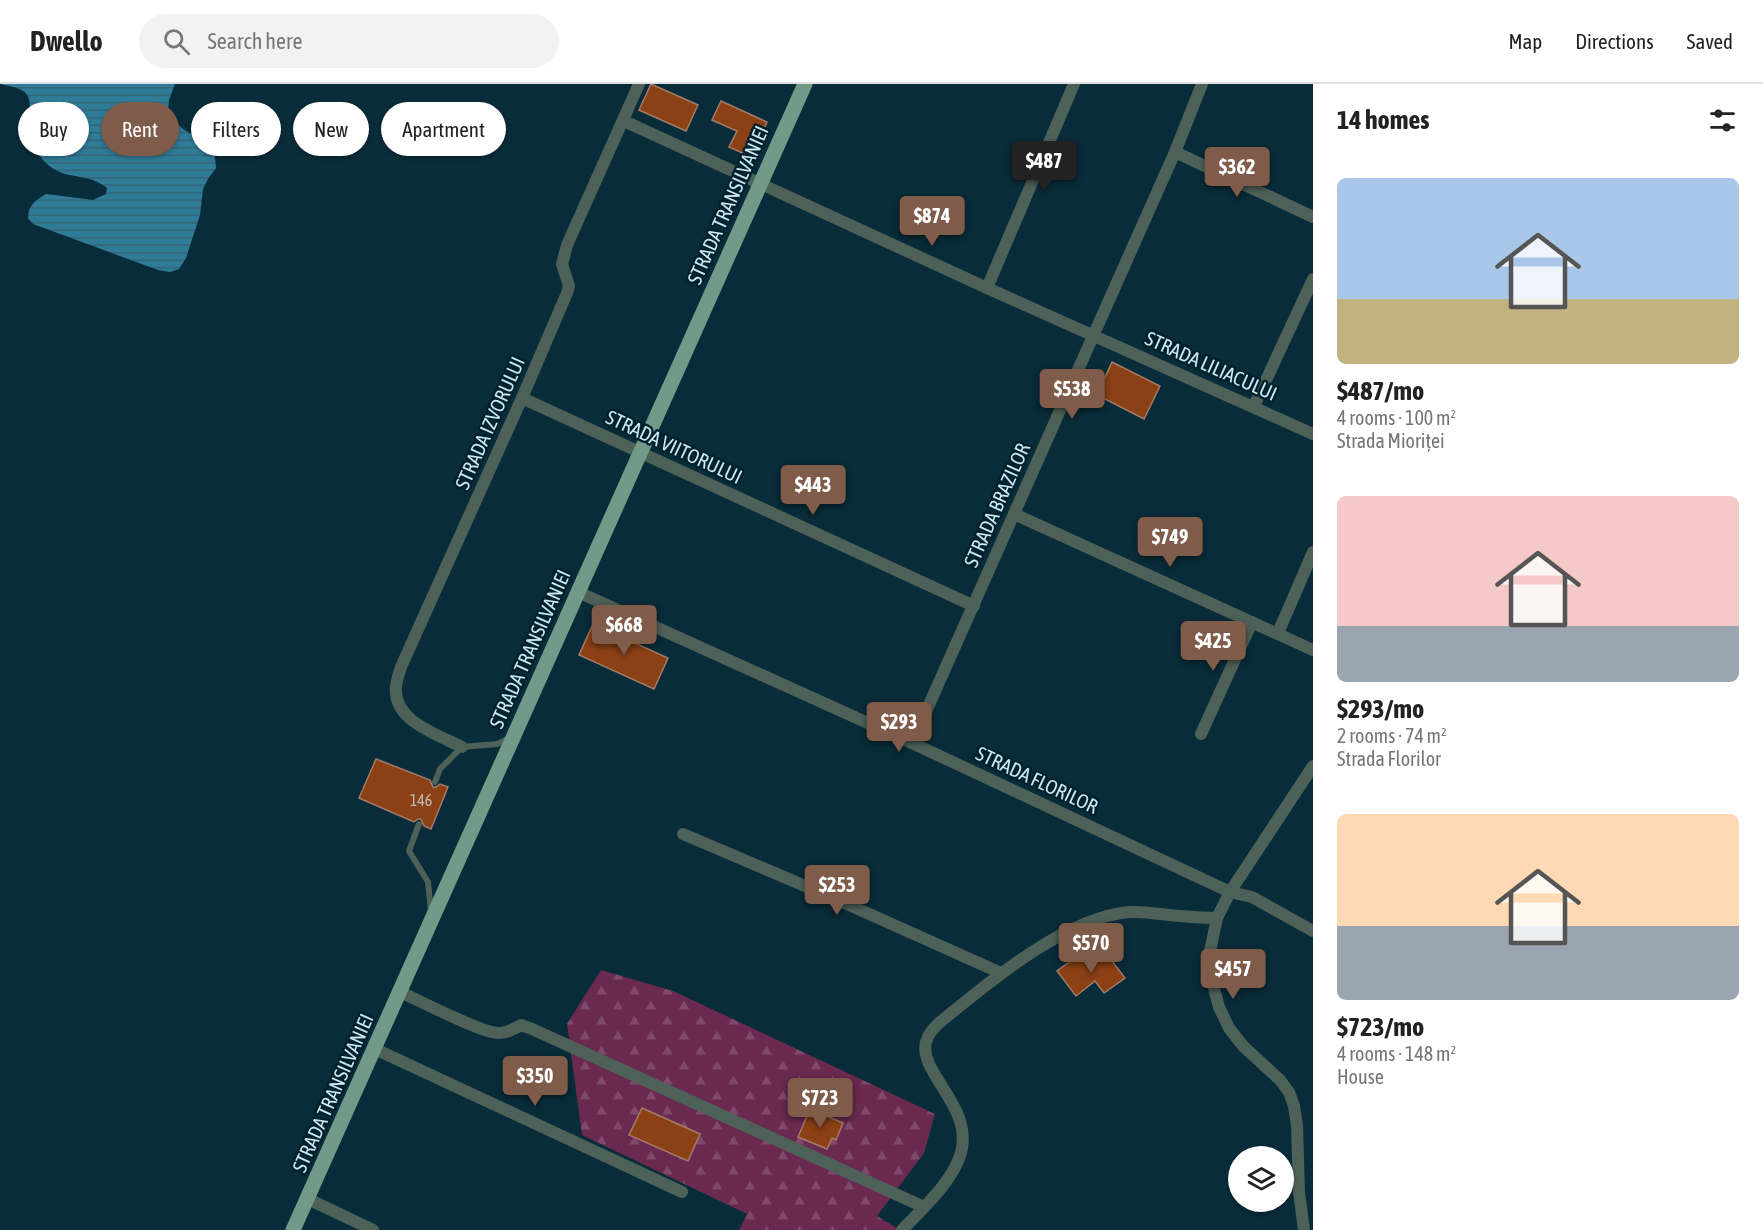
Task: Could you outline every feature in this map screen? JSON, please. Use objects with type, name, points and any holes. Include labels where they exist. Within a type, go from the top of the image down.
[{"type":"main road","name":"STRADA TRANSILVANIEI","points":[[293,1230],[805,84]]},
{"type":"street","name":"STRADA IZVORULUI","points":[[462,747],[407,719],[398,702],[396,687],[401,667],[567,293],[569,286],[562,264],[567,245],[639,84]]},
{"type":"street","points":[[987,288],[1074,84]]},
{"type":"street","name":"STRADA BRAZILOR","points":[[912,743],[1175,152],[1202,84]]},
{"type":"street","name":"STRADA LILIACULUI","points":[[624,121],[760,185],[1313,434]]},
{"type":"street","points":[[1175,152],[1313,217]]},
{"type":"street","points":[[1254,406],[1313,279]]},
{"type":"street","name":"STRADA VIITORULUI","points":[[522,398],[974,606]]},
{"type":"street","points":[[1014,514],[1313,650]]},
{"type":"street","points":[[1278,633],[1313,552]]},
{"type":"street","name":"STRADA FLORILOR","points":[[578,592],[912,743],[1230,892],[1252,897],[1313,931]]},
{"type":"street","points":[[1201,734],[1252,622]]},
{"type":"street","points":[[1304,1230],[1299,1192],[1297,1125],[1294,1106],[1289,1092],[1280,1080],[1243,1046],[1229,1028],[1219,1007],[1211,977],[1209,956],[1217,918],[1230,892],[1313,766]]},
{"type":"street","points":[[683,834],[1001,973]]},
{"type":"street","points":[[902,1230],[924,1207],[958,1164],[962,1149],[964,1129],[955,1107],[926,1059],[926,1040],[939,1023],[1001,973],[1039,948],[1110,915],[1131,912],[1217,918]]},
{"type":"street","points":[[400,992],[481,1028],[498,1033],[521,1025],[532,1029],[924,1207]]},
{"type":"street","points":[[375,1049],[682,1192]]},
{"type":"street","points":[[308,1198],[373,1230]]},
{"type":"lane","points":[[435,782],[440,769],[462,747],[498,744],[516,735]]},
{"type":"lane","points":[[419,824],[408,851],[428,882],[432,922]]},
{"type":"green space","points":[[601,970],[673,991],[935,1114],[924,1153],[877,1216],[900,1230],[739,1230],[747,1214],[582,1135],[567,1024]]},
{"type":"water","points":[[1,84],[175,84],[169,102],[101,102],[101,156],[179,156],[179,125],[191,133],[191,156],[215,156],[216,168],[203,189],[200,215],[186,258],[179,269],[170,272],[158,270],[33,224],[28,218],[29,210],[46,194],[93,200],[106,194],[107,188],[89,179],[62,173],[40,156],[89,156],[89,102],[29,102],[26,94]]},
{"type":"building","points":[[651,84],[698,105],[686,131],[639,110]]},
{"type":"building","points":[[721,101],[767,122],[751,157],[729,147],[737,131],[712,120]]},
{"type":"building","points":[[1112,362],[1160,386],[1144,419],[1097,395]]},
{"type":"building","points":[[593,624],[668,658],[654,689],[579,655]]},
{"type":"building","points":[[376,759],[430,780],[433,787],[440,784],[448,787],[431,829],[424,826],[421,819],[414,822],[359,798]]},
{"type":"building","points":[[1083,952],[1091,964],[1106,953],[1125,978],[1104,993],[1095,981],[1076,996],[1057,971]]},
{"type":"building","points":[[642,1108],[700,1134],[688,1161],[629,1135]]},
{"type":"building","points":[[810,1109],[843,1123],[836,1140],[832,1138],[827,1149],[798,1137]]}]
